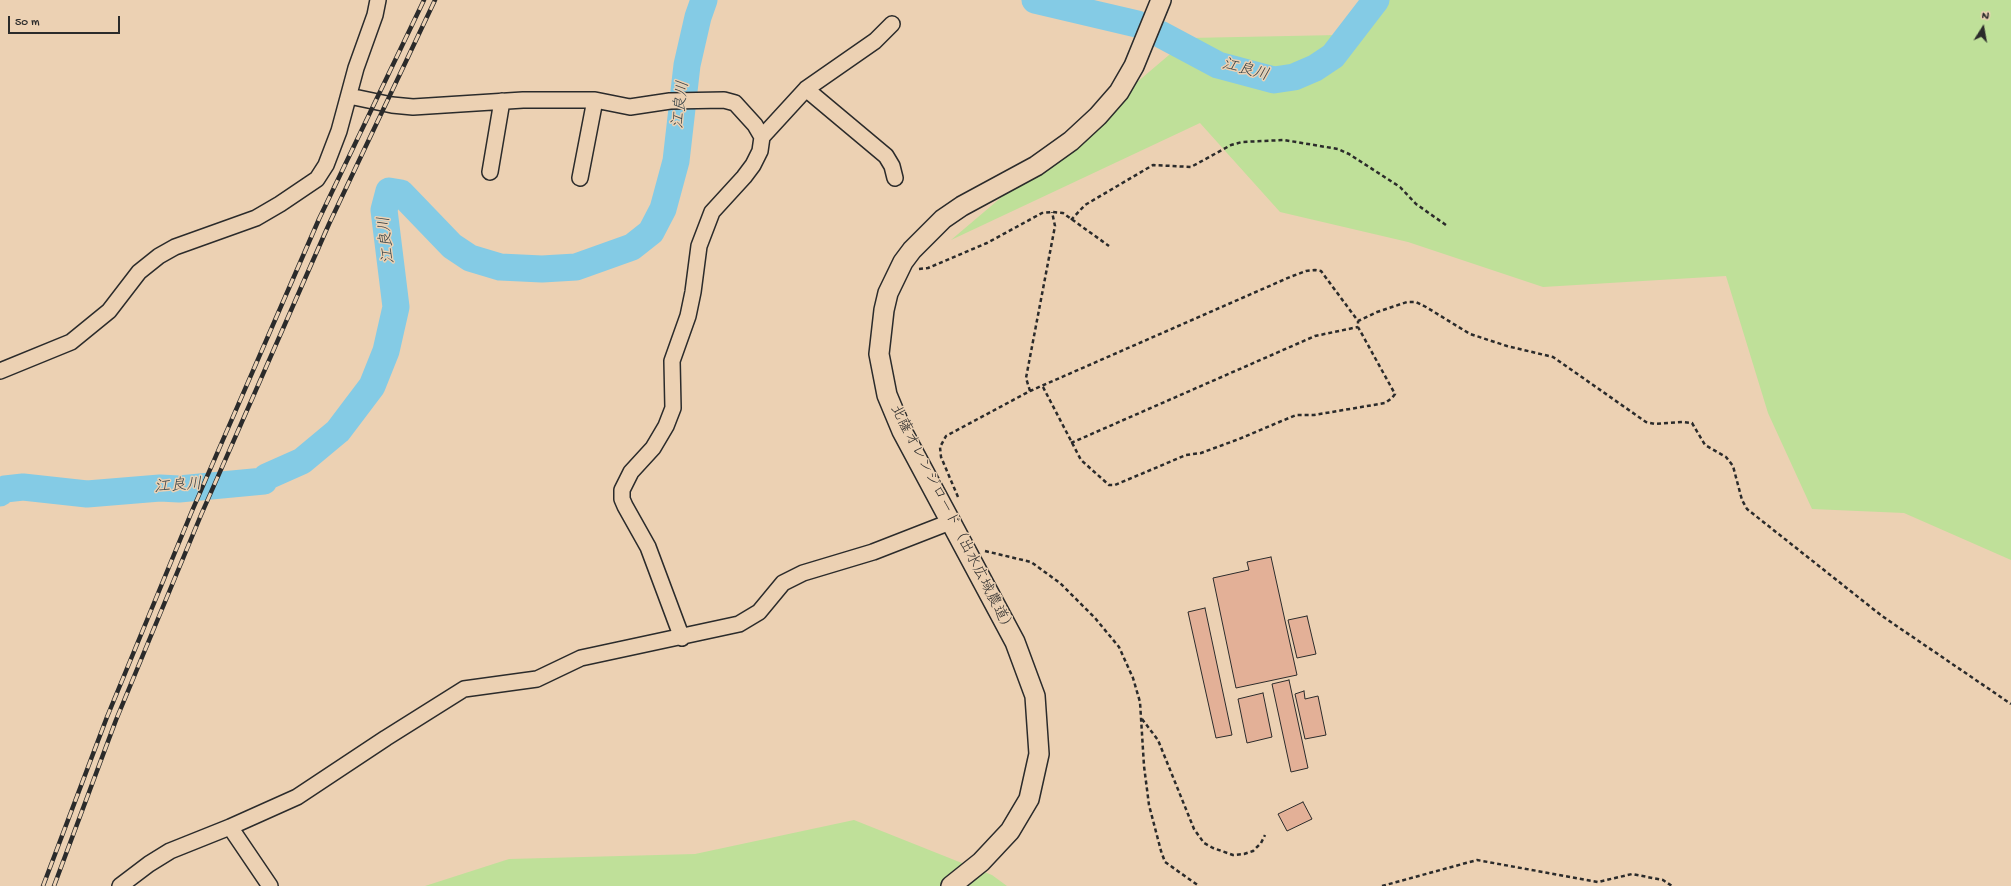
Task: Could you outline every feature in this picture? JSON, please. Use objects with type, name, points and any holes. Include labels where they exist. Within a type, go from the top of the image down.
[{"type":"street","points":[[0,371],[71,342],[109,311],[139,272],[159,256],[175,248],[256,218],[317,179],[326,165],[340,131],[364,42],[375,14],[378,0]]},
{"type":"street","name":"北薩オレンジロード（出水広域農道）","points":[[951,886],[981,862],[1010,831],[1029,799],[1039,754],[1034,696],[1027,672],[1015,642],[902,431],[887,396],[879,354],[880,335],[888,293],[898,270],[912,250],[943,219],[962,206],[1036,166],[1071,142],[1098,116],[1119,92],[1130,72],[1146,40],[1161,0]]},
{"type":"street","points":[[682,638],[648,547],[622,499],[622,490],[632,472],[653,448],[666,426],[672,408],[672,361],[688,316],[693,292],[699,246],[705,228],[712,212],[753,165],[760,151],[762,137],[806,89],[875,41],[892,24]]},
{"type":"street","points":[[806,89],[886,156],[892,166],[895,178]]},
{"type":"street","points":[[349,96],[392,105],[413,107],[502,101],[595,100],[630,107],[696,100],[724,100],[735,103],[755,125],[762,137]]},
{"type":"street","points":[[580,178],[595,100]]},
{"type":"street","points":[[490,172],[502,101]]},
{"type":"street","points":[[120,886],[149,864],[170,851],[230,827],[297,797],[386,738],[464,689],[537,679],[581,658],[682,638],[739,624],[759,612],[783,583],[803,573],[873,552],[950,522]]},
{"type":"street","points":[[230,827],[270,886]]},
{"type":"path","points":[[1071,220],[1085,206],[1153,165],[1191,167],[1231,145],[1242,142],[1284,140],[1338,149],[1349,154],[1400,186],[1416,204],[1446,225]]},
{"type":"path","points":[[898,270],[928,268],[987,243],[1042,213],[1052,212],[1063,214],[1109,246]]},
{"type":"path","points":[[1030,392],[1026,378],[1055,226],[1052,212]]},
{"type":"path","points":[[960,501],[941,457],[942,442],[950,433],[1030,392],[1306,271],[1322,271],[1358,321],[1358,327],[1395,394],[1392,398],[1385,402],[1314,415],[1296,415],[1239,439],[1200,453],[1186,455],[1115,485],[1109,485],[1081,460],[1043,387]]},
{"type":"path","points":[[1358,321],[1377,312],[1407,302],[1416,302],[1470,334],[1506,346],[1553,357],[1630,413],[1646,422],[1655,424],[1682,422],[1692,423],[1705,444],[1726,457],[1733,466],[1742,500],[1747,509],[1882,616],[2011,704]]},
{"type":"path","points":[[1071,443],[1315,336],[1358,327]]},
{"type":"path","points":[[966,552],[990,551],[1031,562],[1060,583],[1095,618],[1119,647],[1133,678],[1140,702],[1144,766],[1149,805],[1161,851],[1165,862],[1199,886]]},
{"type":"path","points":[[1142,718],[1158,740],[1194,829],[1204,843],[1233,855],[1244,854],[1253,851],[1261,843],[1265,835]]},
{"type":"path","points":[[1382,886],[1477,860],[1598,882],[1632,874],[1659,879],[1672,886]]},
{"type":"green space","points":[[1387,0],[2011,0],[2011,560],[1904,513],[1812,509],[1768,413],[1726,276],[1543,287],[1408,242],[1280,212],[1200,123],[951,240],[1189,38],[1338,35]]},
{"type":"green space","points":[[854,820],[992,875],[1007,886],[425,886],[509,859],[695,854]]},
{"type":"building","points":[[1271,557],[1297,675],[1236,688],[1213,578],[1249,570],[1247,562]]},
{"type":"building","points":[[1205,608],[1232,735],[1216,738],[1188,612]]},
{"type":"building","points":[[1307,616],[1316,654],[1297,658],[1288,620]]},
{"type":"building","points":[[1289,680],[1308,768],[1291,772],[1272,684]]},
{"type":"building","points":[[1304,691],[1305,699],[1318,696],[1326,735],[1305,739],[1295,694]]},
{"type":"building","points":[[1263,693],[1272,737],[1247,743],[1238,699]]},
{"type":"building","points":[[1303,802],[1312,819],[1287,831],[1278,814]]},
{"type":"waterway","name":"江良川","points":[[0,493],[5,489],[23,487],[87,494],[160,488],[179,489],[264,481],[266,477],[302,461],[338,431],[372,386],[386,351],[396,307],[384,210],[389,191],[401,193],[452,246],[470,258],[500,267],[542,269],[576,267],[632,247],[651,232],[663,209],[676,161],[687,65],[698,17],[704,0]]},
{"type":"waterway","name":"江良川","points":[[1035,0],[1137,24]]},
{"type":"waterway","name":"江良川","points":[[1160,34],[1218,65],[1274,80],[1294,77],[1315,68],[1333,56],[1376,0]]},
{"type":"railway","points":[[43,886],[107,717],[192,511],[319,219],[424,0]]},
{"type":"railway","points":[[54,886],[116,720],[201,515],[329,224],[435,0]]}]
